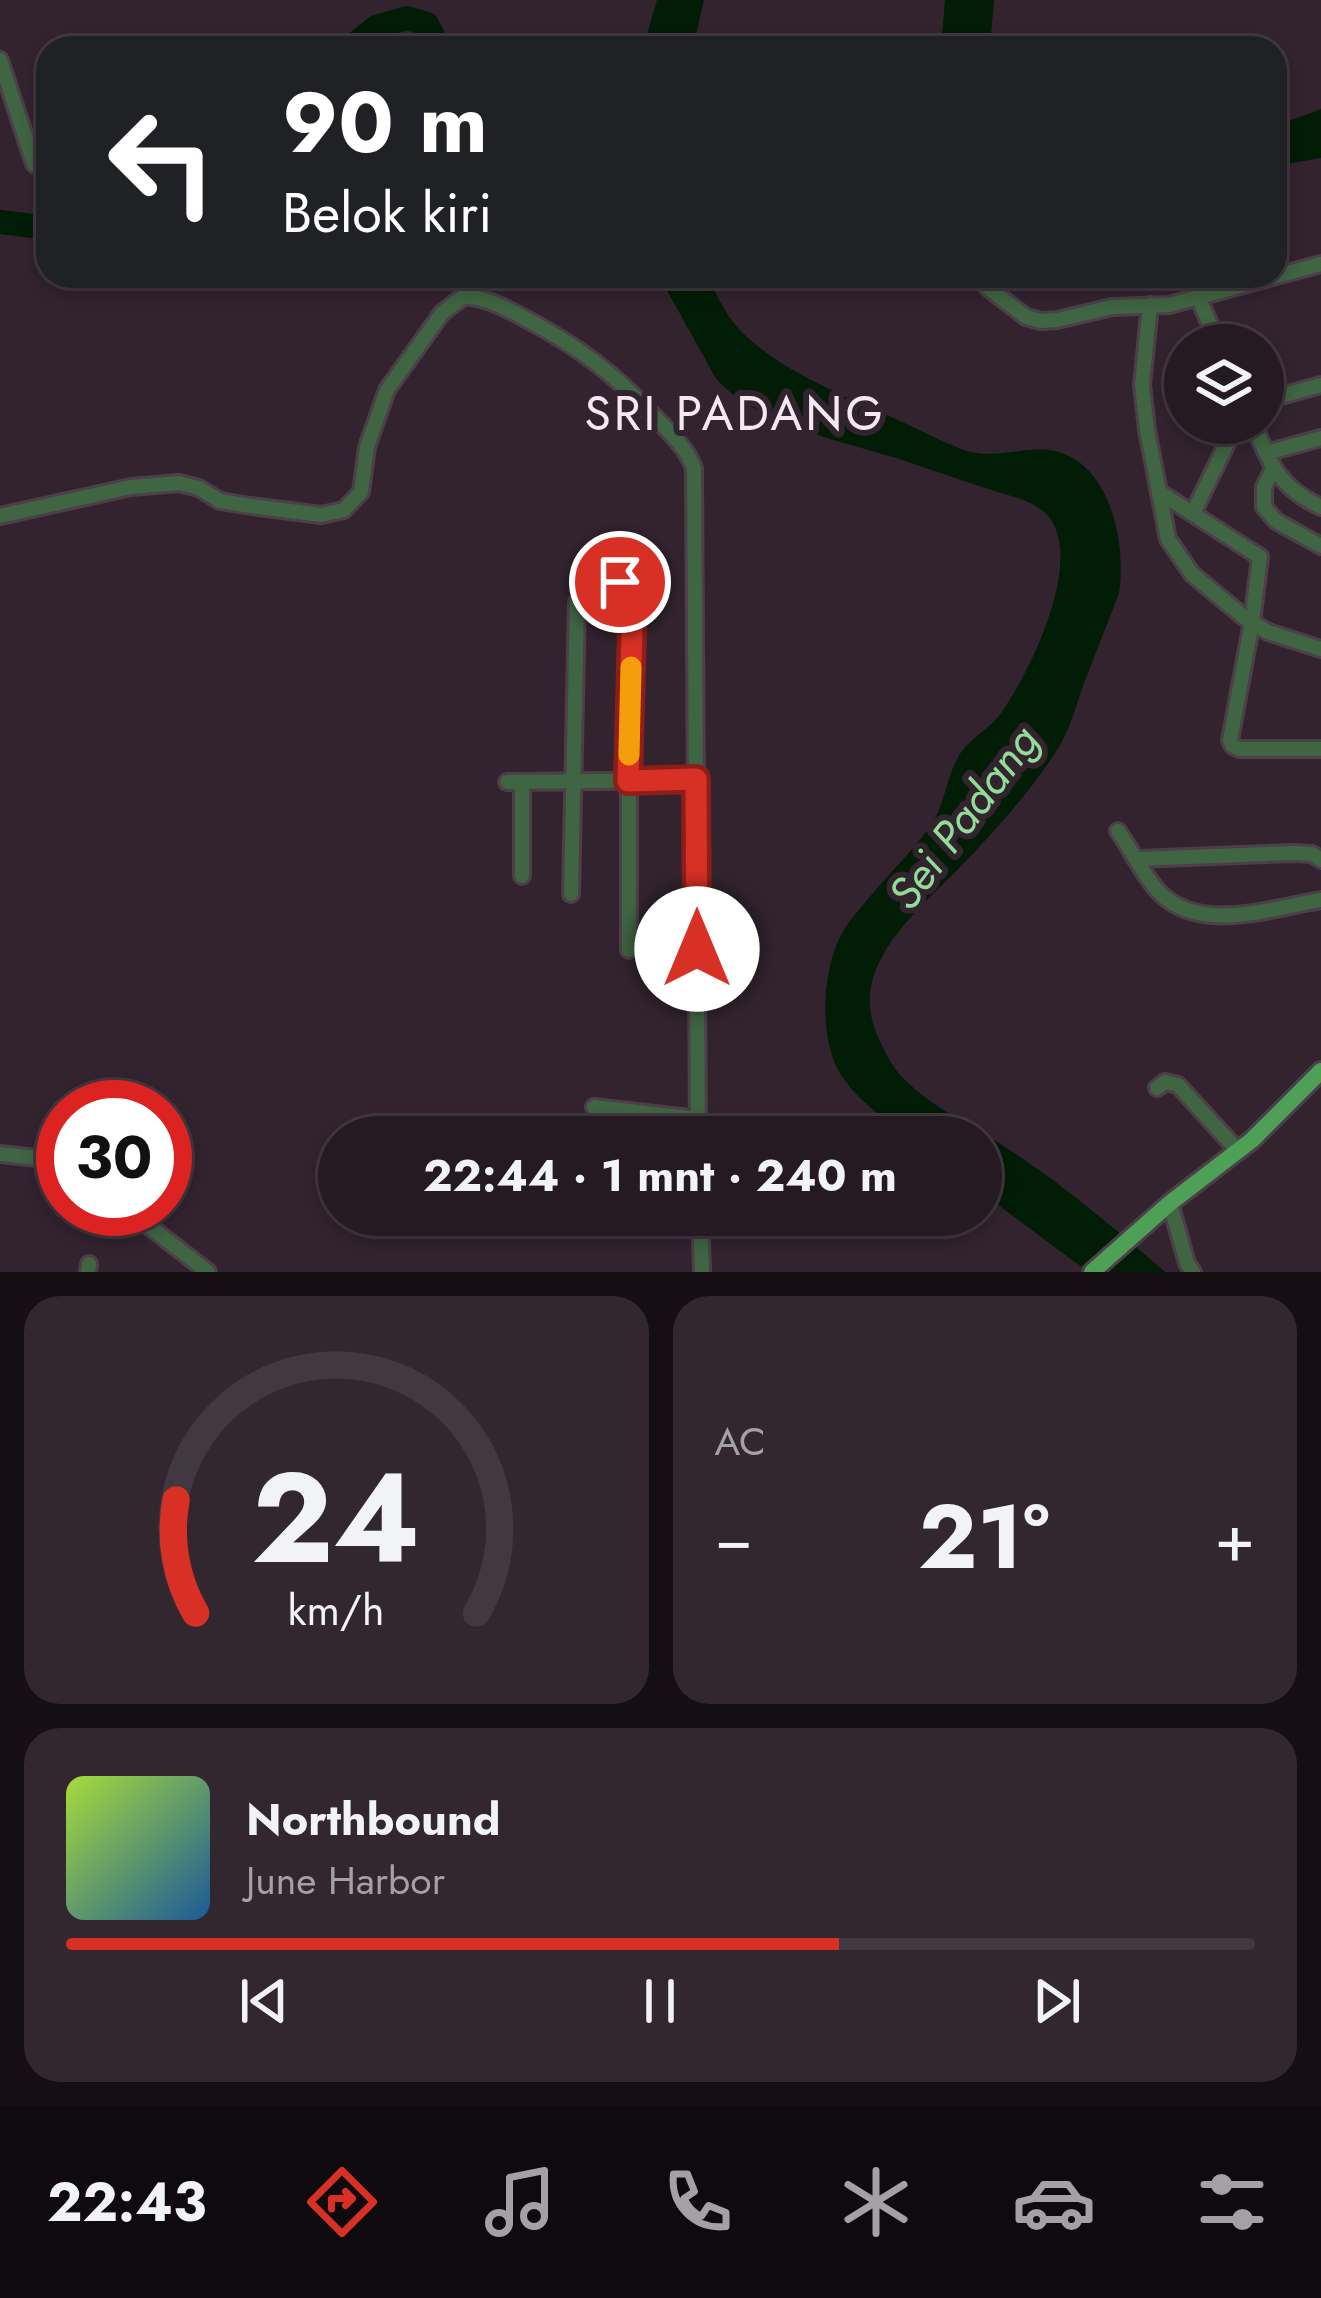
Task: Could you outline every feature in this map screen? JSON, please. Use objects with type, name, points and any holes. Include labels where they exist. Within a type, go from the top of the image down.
[{"type":"main road","points":[[1093,1272],[1170,1203],[1252,1141],[1321,1072]]},
{"type":"street","points":[[0,60],[34,164]]},
{"type":"street","points":[[1287,273],[1321,264]]},
{"type":"street","points":[[989,288],[1033,320],[1057,320],[1112,307],[1169,305],[1232,288]]},
{"type":"street","points":[[0,516],[159,483],[199,488],[220,501],[250,506],[321,515],[344,510],[361,492],[378,411],[399,371],[442,313],[464,296],[480,297],[570,342],[620,380],[689,455],[694,468],[698,1116]]},
{"type":"street","points":[[1198,297],[1210,324]]},
{"type":"street","points":[[1150,305],[1142,385],[1168,539],[1192,574],[1252,622],[1321,649]]},
{"type":"street","points":[[1284,396],[1321,386]]},
{"type":"street","points":[[1266,453],[1321,438]]},
{"type":"street","points":[[1193,513],[1228,444]]},
{"type":"street","points":[[1262,444],[1283,482],[1313,497],[1321,507]]},
{"type":"street","points":[[1273,469],[1264,487],[1264,507],[1276,521],[1321,546]]},
{"type":"street","points":[[1159,492],[1260,556],[1230,740],[1233,746],[1321,749]]},
{"type":"street","points":[[571,894],[577,602],[591,590],[620,582],[633,592],[629,950]]},
{"type":"street","points":[[523,876],[515,782],[696,779]]},
{"type":"street","points":[[1118,831],[1156,889],[1175,906],[1219,917],[1321,901]]},
{"type":"street","points":[[1138,859],[1292,853],[1312,854],[1321,860]]},
{"type":"street","points":[[1157,1088],[1165,1082],[1178,1085],[1238,1151]]},
{"type":"street","points":[[594,1107],[679,1116]]},
{"type":"street","points":[[0,1154],[36,1158]]},
{"type":"street","points":[[1170,1203],[1193,1272]]},
{"type":"street","points":[[162,1236],[208,1272]]},
{"type":"street","points":[[701,1236],[702,1272]]},
{"type":"water","points":[[657,0],[704,0],[696,36],[646,36]]},
{"type":"water","points":[[945,0],[994,0],[991,36],[942,36]]},
{"type":"water","points":[[1321,109],[1321,158],[1287,164],[1287,122]]},
{"type":"water","name":"Sei Padang","points":[[666,288],[714,288],[735,324],[781,363],[941,441],[987,454],[1049,450],[1070,456],[1087,469],[1110,506],[1120,551],[1119,593],[1068,729],[1011,811],[891,942],[871,988],[871,1013],[889,1059],[915,1089],[953,1116],[881,1116],[847,1084],[828,1041],[828,978],[847,925],[930,827],[957,760],[1001,713],[1026,671],[1057,588],[1058,537],[1049,517],[1018,498],[801,429],[732,393],[715,377]]},
{"type":"water","points":[[1002,1145],[1165,1272],[1092,1272],[1002,1208]]},
{"type":"waterway","points":[[365,36],[376,27],[407,18],[427,24],[433,36]]},
{"type":"waterway","points":[[0,222],[36,226]]},
{"type":"slow traffic","points":[[629,755],[631,667]]},
{"type":"district","name":"SRI PADANG","points":[[735,413]]},
{"type":"route","points":[[620,582],[633,592],[628,781],[696,779],[697,949]]}]
